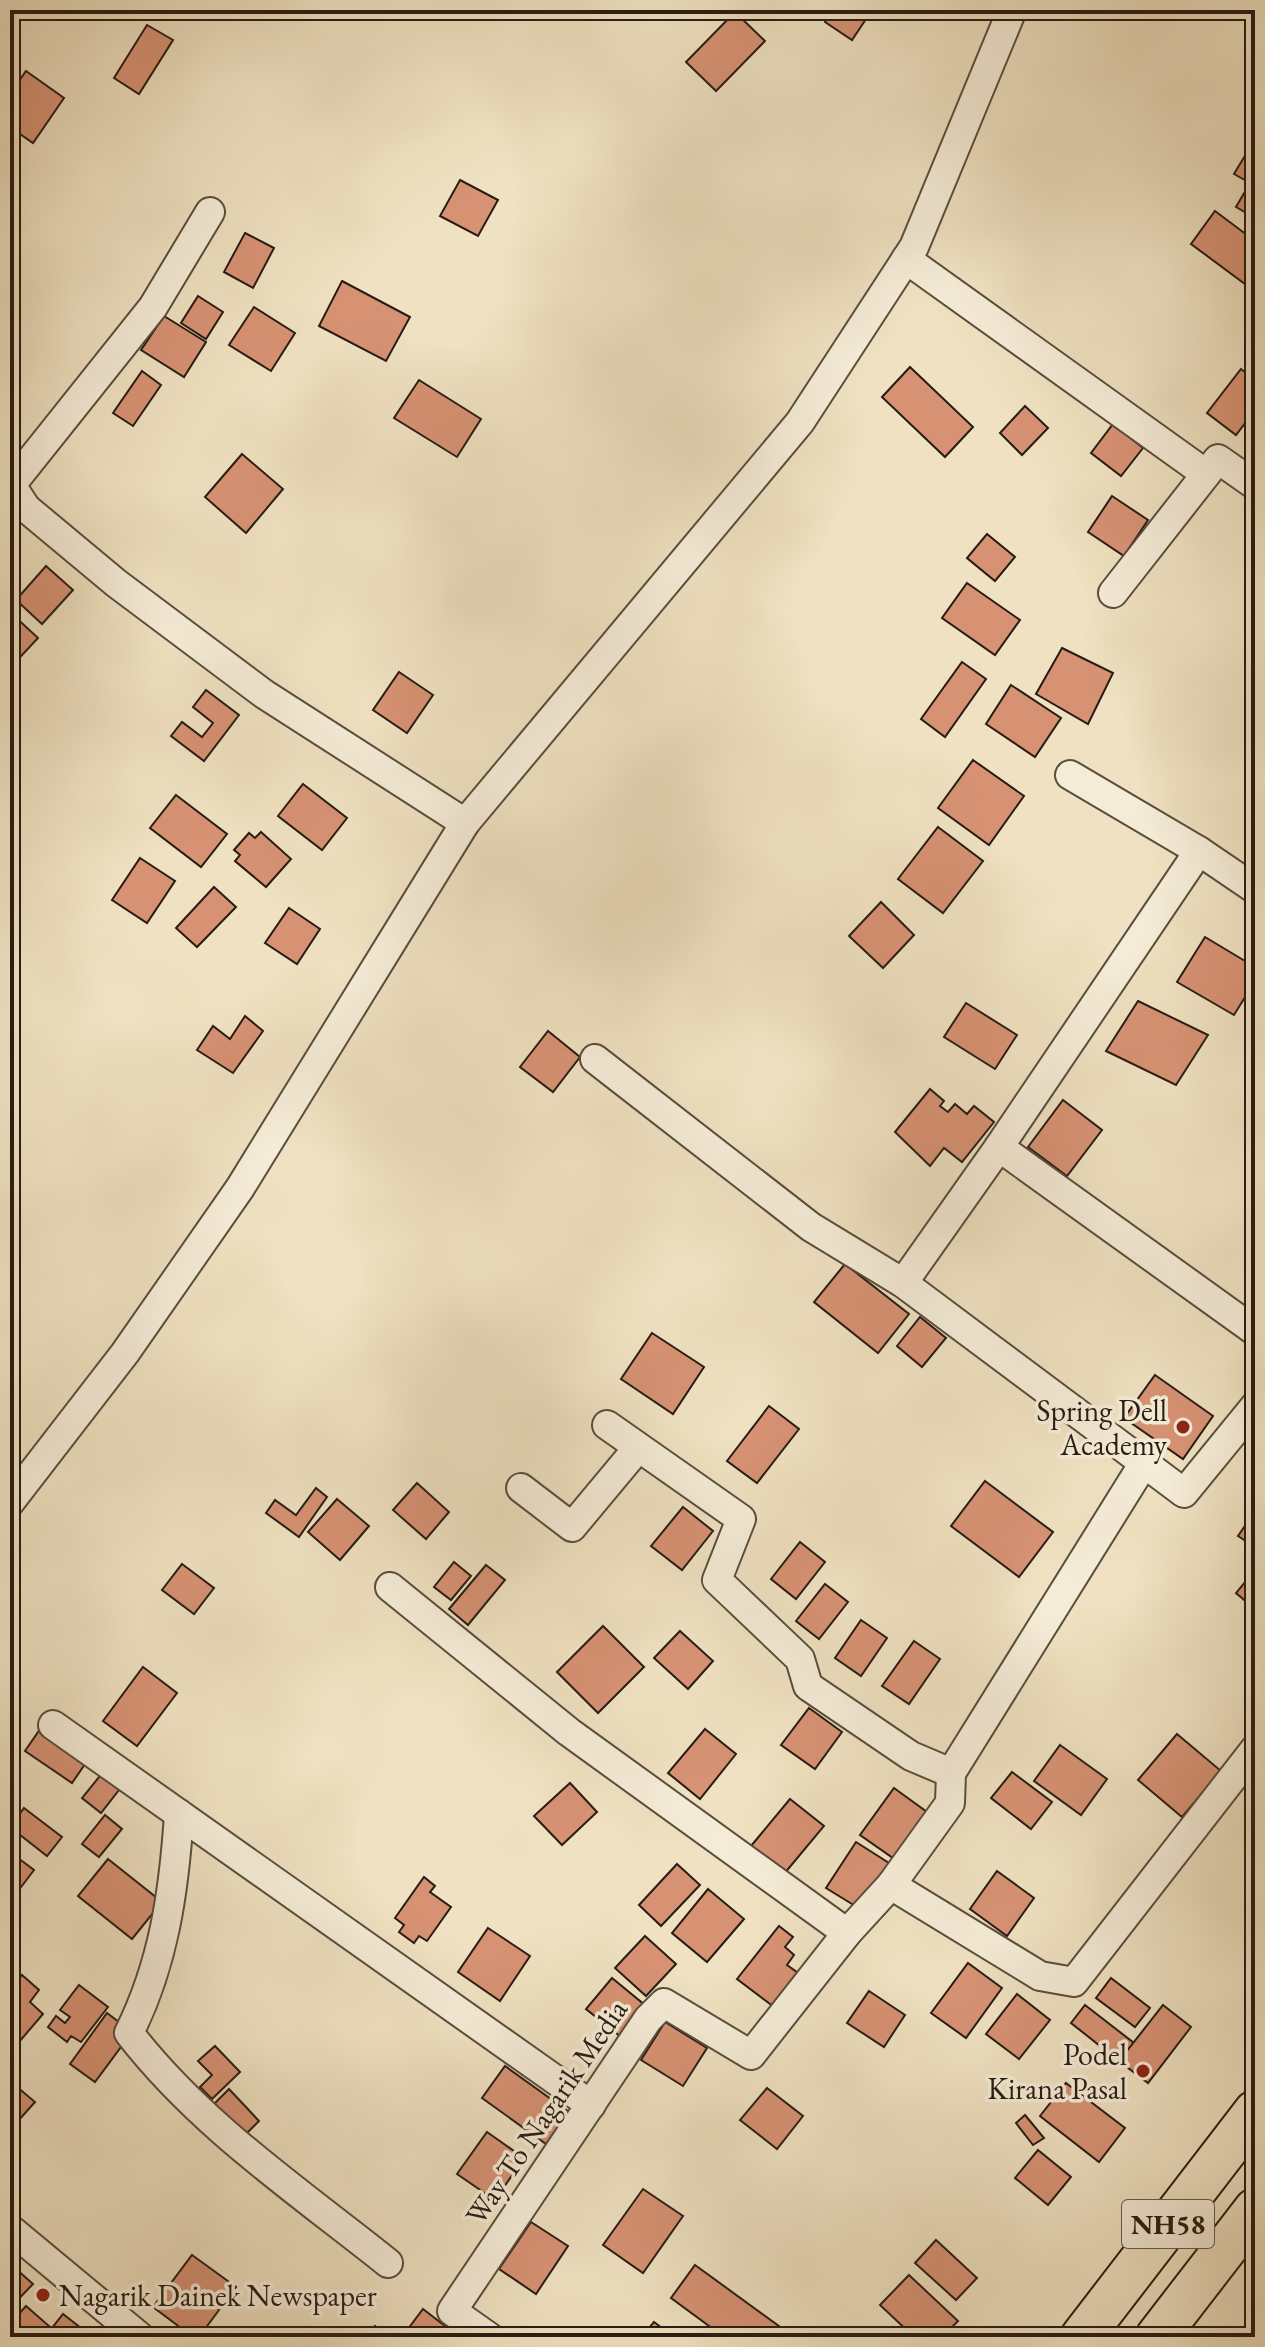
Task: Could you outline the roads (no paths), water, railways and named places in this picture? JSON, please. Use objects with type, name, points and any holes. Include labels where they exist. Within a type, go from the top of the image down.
[{"type":"highway","name":"NH58","points":[[1082,2337],[1255,2112]]},
{"type":"highway","name":"NH58","points":[[1157,2337],[1255,2210]]},
{"type":"street","points":[[10,1502],[125,1353],[240,1188],[465,823],[800,422],[906,259],[1012,10]]},
{"type":"street","points":[[210,212],[153,307],[11,485],[26,508],[116,583],[264,694],[465,823]]},
{"type":"street","points":[[906,259],[1206,474]]},
{"type":"street","points":[[1113,593],[1218,459],[1255,485]]},
{"type":"street","points":[[1070,775],[1199,851],[1255,889]]},
{"type":"street","points":[[903,1283],[1199,851]]},
{"type":"street","points":[[595,1059],[811,1227],[903,1283],[1184,1493],[1255,1406]]},
{"type":"street","points":[[999,1147],[1255,1331]]},
{"type":"street","points":[[607,1425],[637,1449],[741,1519],[717,1580],[800,1659],[808,1686],[911,1756],[951,1773],[1144,1463]]},
{"type":"street","points":[[521,1488],[572,1527],[637,1449]]},
{"type":"street","points":[[390,1587],[569,1732],[847,1933]]},
{"type":"street","points":[[53,1725],[591,2105]]},
{"type":"street","points":[[891,1885],[1040,1976],[1074,1982],[1255,1749]]},
{"type":"street","name":"Way To Nagarik Media","points":[[489,2337],[452,2311],[648,2019],[664,2003],[751,2055],[847,1933],[891,1885],[950,1803],[951,1773]]},
{"type":"street","points":[[179,1814],[175,1869],[151,1989],[129,2033],[164,2078],[247,2152],[388,2263]]},
{"type":"street","points":[[10,2229],[140,2337]]},
{"type":"place","name":"Spring Dell Academy","points":[[1183,1427]]},
{"type":"place","name":"Podel Kirana Pasal","points":[[1143,2071]]},
{"type":"place","name":"Nagarik Dainek Newspaper","points":[[43,2295]]}]
